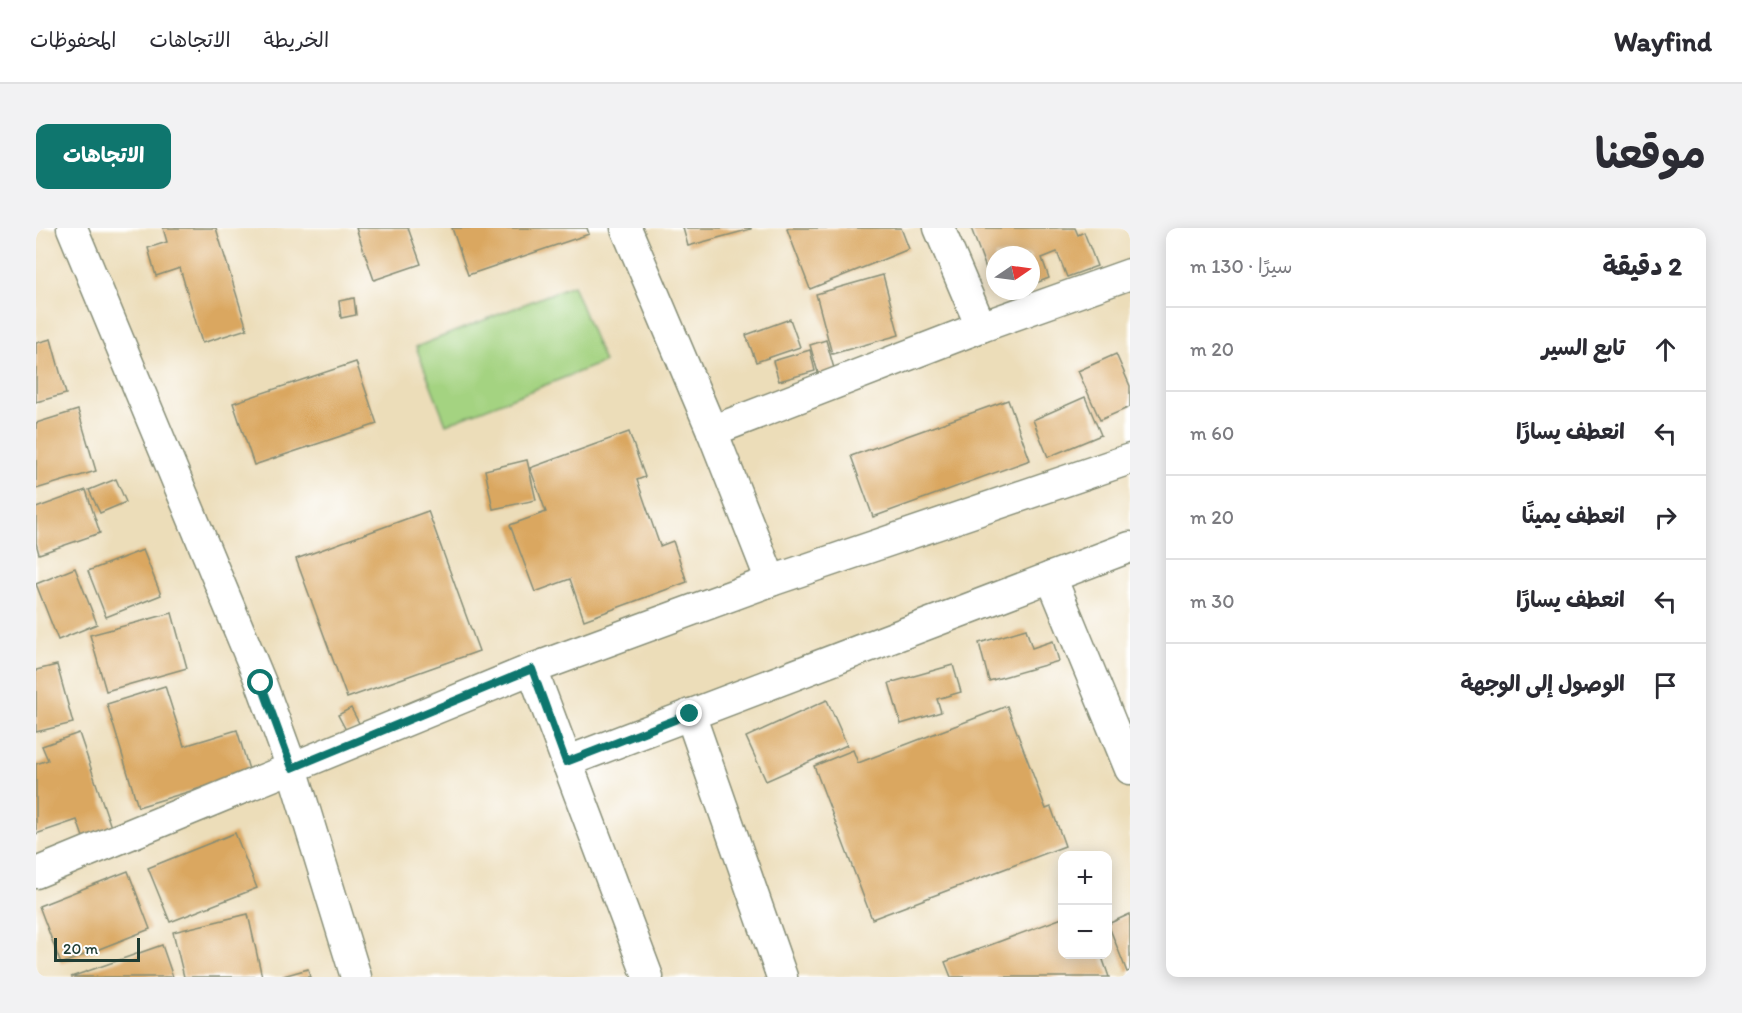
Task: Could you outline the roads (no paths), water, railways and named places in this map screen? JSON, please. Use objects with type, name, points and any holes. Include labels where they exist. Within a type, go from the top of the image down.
[{"type":"street","points":[[72,228],[261,683],[292,768],[356,977]]},
{"type":"street","points":[[626,228],[712,431],[771,581]]},
{"type":"street","points":[[939,228],[981,327]]},
{"type":"street","points":[[712,431],[981,327],[1128,281]]},
{"type":"street","points":[[36,873],[532,669],[771,581],[1130,459]]},
{"type":"street","points":[[566,762],[1130,547]]},
{"type":"street","points":[[1051,577],[1130,769]]},
{"type":"street","points":[[532,669],[648,977]]},
{"type":"street","points":[[690,714],[782,977]]}]
